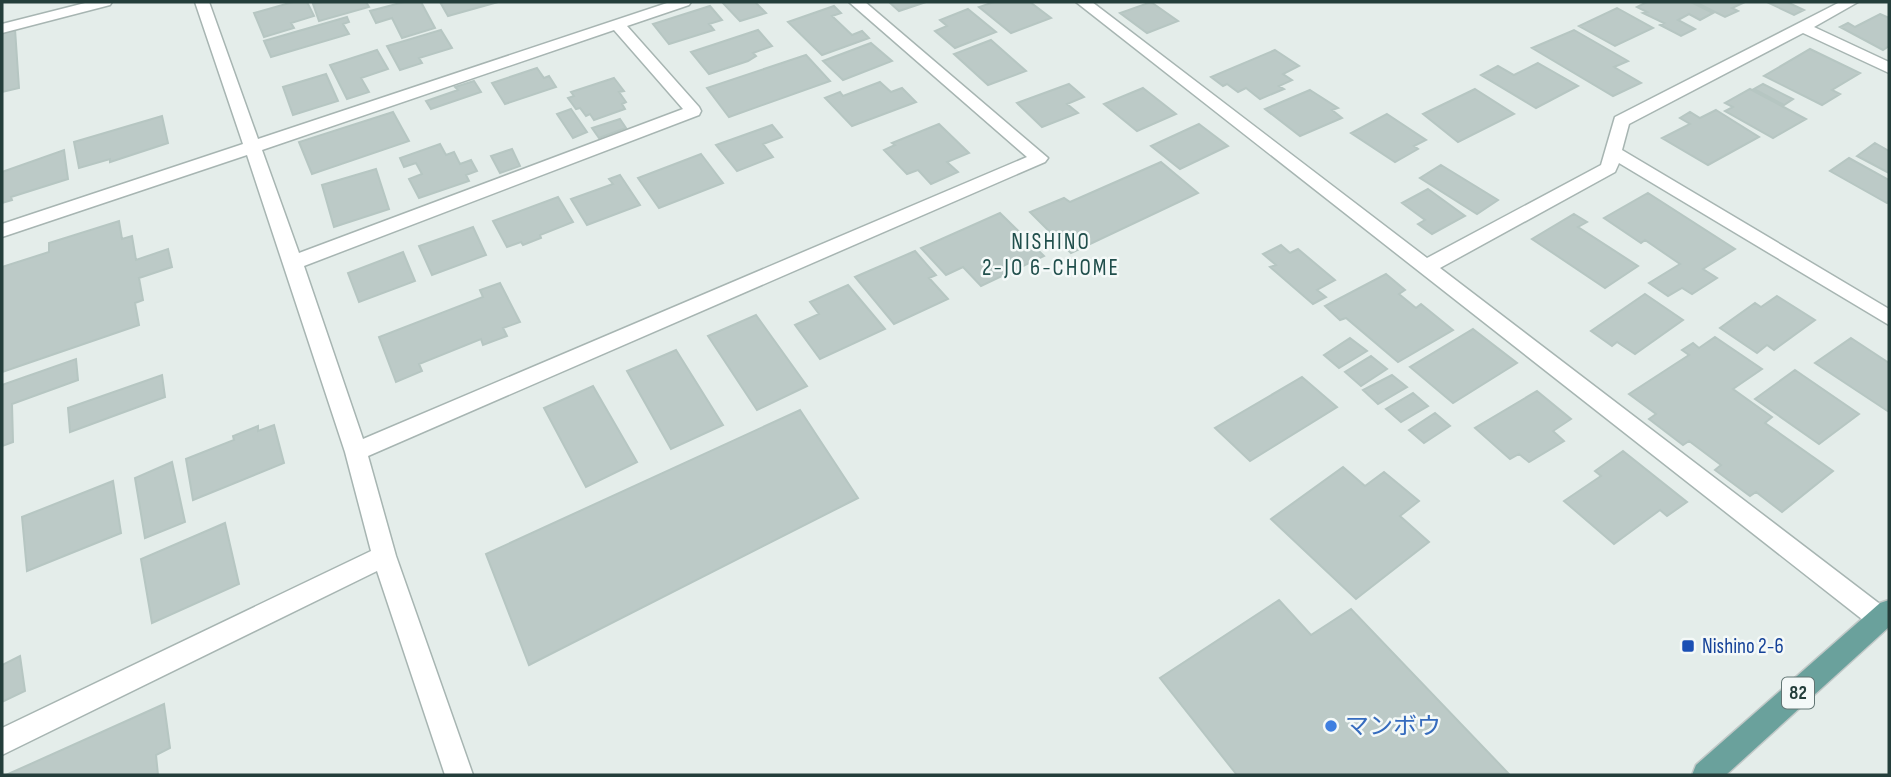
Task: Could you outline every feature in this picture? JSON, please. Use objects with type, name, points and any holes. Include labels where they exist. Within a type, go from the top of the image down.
[{"type":"main road","name":"82","points":[[1706,775],[1885,615]]},
{"type":"street","points":[[2,29],[105,2]]},
{"type":"street","points":[[202,2],[356,452],[384,556],[459,775]]},
{"type":"street","points":[[2,231],[684,2]]},
{"type":"street","points":[[356,452],[1039,158],[856,2]]},
{"type":"street","points":[[1083,2],[1426,267],[1885,615]]},
{"type":"street","points":[[1426,267],[1609,168],[1621,121],[1851,2]]},
{"type":"street","points":[[293,263],[693,111],[617,24]]},
{"type":"street","points":[[1802,27],[1889,68]]},
{"type":"street","points":[[1613,152],[1889,318]]},
{"type":"street","points":[[2,742],[384,556]]},
{"type":"building","points":[[293,2],[307,2],[314,16],[291,23],[294,28],[264,37],[254,13]]},
{"type":"building","points":[[366,2],[369,7],[319,21],[313,4]]},
{"type":"building","points":[[404,2],[421,2],[435,28],[402,38],[392,18],[376,23],[370,11]]},
{"type":"building","points":[[440,2],[498,2],[448,16]]},
{"type":"building","points":[[722,2],[755,2],[766,13],[740,21]]},
{"type":"building","points":[[889,2],[926,2],[899,11]]},
{"type":"building","points":[[994,2],[1030,2],[1051,18],[1011,33],[979,7]]},
{"type":"building","points":[[1151,2],[1178,21],[1147,33],[1120,13]]},
{"type":"building","points":[[1647,2],[1691,2],[1713,13],[1700,20],[1689,14],[1678,20],[1695,29],[1681,36],[1660,25],[1664,23],[1643,13],[1647,12],[1637,7]]},
{"type":"building","points":[[1695,2],[1745,2],[1732,8],[1738,11],[1725,17]]},
{"type":"building","points":[[1767,2],[1787,2],[1804,10],[1794,15]]},
{"type":"building","points":[[710,6],[722,20],[709,24],[714,30],[669,44],[653,24]]},
{"type":"building","points":[[834,6],[841,13],[832,16],[852,35],[862,31],[869,38],[822,55],[788,22]]},
{"type":"building","points":[[1617,8],[1653,28],[1615,46],[1579,26]]},
{"type":"building","points":[[968,9],[996,32],[955,48],[935,31],[947,26],[940,20]]},
{"type":"building","points":[[1880,14],[1889,18],[1889,46],[1883,50],[1840,27],[1848,23],[1855,27]]},
{"type":"building","points":[[347,17],[349,22],[343,24],[349,34],[271,57],[264,41]]},
{"type":"building","points":[[15,29],[19,88],[2,92],[2,32]]},
{"type":"building","points":[[441,30],[452,48],[419,58],[422,63],[400,70],[387,46]]},
{"type":"building","points":[[758,30],[772,46],[753,53],[756,56],[748,61],[709,74],[691,52]]},
{"type":"building","points":[[1574,30],[1628,61],[1614,67],[1641,83],[1613,96],[1532,48]]},
{"type":"building","points":[[991,40],[1026,71],[988,85],[954,54]]},
{"type":"building","points":[[871,43],[892,61],[843,80],[823,61]]},
{"type":"building","points":[[1810,49],[1860,73],[1832,90],[1840,94],[1822,105],[1764,76]]},
{"type":"building","points":[[377,50],[388,69],[361,78],[369,92],[347,99],[330,65]]},
{"type":"building","points":[[1275,50],[1299,66],[1283,74],[1292,80],[1279,86],[1284,89],[1260,99],[1246,88],[1238,92],[1211,77]]},
{"type":"building","points":[[806,55],[830,81],[729,117],[707,88]]},
{"type":"building","points":[[1538,63],[1578,86],[1536,108],[1481,75],[1498,66],[1514,75]]},
{"type":"building","points":[[537,68],[544,78],[549,76],[556,87],[505,104],[492,83]]},
{"type":"building","points":[[326,74],[338,101],[293,115],[283,87]]},
{"type":"building","points":[[614,78],[624,91],[619,92],[626,102],[622,104],[625,109],[594,120],[590,114],[586,116],[580,108],[576,109],[568,98],[574,96],[571,92]]},
{"type":"building","points":[[474,81],[481,92],[431,109],[426,101],[458,90],[455,87]]},
{"type":"building","points":[[880,82],[891,92],[902,88],[916,102],[852,126],[825,98],[840,92],[843,96]]},
{"type":"building","points":[[1069,84],[1084,97],[1067,104],[1078,113],[1042,127],[1017,103]]},
{"type":"building","points":[[1763,84],[1793,99],[1784,105],[1754,89]]},
{"type":"building","points":[[1143,88],[1176,114],[1137,131],[1104,104]]},
{"type":"building","points":[[1475,89],[1514,114],[1458,142],[1423,114]]},
{"type":"building","points":[[1750,89],[1806,119],[1773,138],[1725,111],[1733,107],[1725,103]]},
{"type":"building","points":[[1310,90],[1338,108],[1332,110],[1342,118],[1300,136],[1265,109]]},
{"type":"building","points":[[571,109],[587,132],[573,138],[557,114]]},
{"type":"building","points":[[1716,110],[1759,137],[1708,165],[1662,138],[1690,124],[1680,118],[1690,112],[1700,118]]},
{"type":"building","points":[[393,112],[409,141],[312,174],[299,142]]},
{"type":"building","points":[[1387,114],[1426,140],[1414,146],[1418,149],[1395,162],[1351,133]]},
{"type":"building","points":[[162,116],[168,143],[110,162],[110,159],[79,168],[74,142]]},
{"type":"building","points":[[620,119],[626,128],[599,138],[592,128]]},
{"type":"building","points":[[939,124],[969,153],[947,162],[958,172],[931,184],[918,170],[907,174],[884,150],[895,145],[892,143]]},
{"type":"building","points":[[1199,124],[1228,146],[1180,169],[1151,146]]},
{"type":"building","points":[[772,125],[782,137],[763,144],[773,157],[737,171],[716,145]]},
{"type":"building","points":[[1875,143],[1889,151],[1889,173],[1857,156]]},
{"type":"building","points":[[440,144],[446,155],[454,152],[460,164],[471,160],[477,171],[466,175],[469,181],[419,198],[409,179],[422,174],[416,163],[404,167],[400,158]]},
{"type":"building","points":[[512,149],[520,166],[500,173],[491,156]]},
{"type":"building","points":[[64,150],[68,179],[11,197],[12,200],[2,203],[2,172]]},
{"type":"building","points":[[701,154],[723,183],[659,208],[638,178]]},
{"type":"building","points":[[1849,158],[1889,180],[1887,203],[1830,171]]},
{"type":"building","points":[[1161,162],[1198,193],[1071,253],[1030,212],[1064,198],[1070,202]]},
{"type":"building","points":[[1441,165],[1498,200],[1477,214],[1420,178]]},
{"type":"building","points":[[376,169],[389,209],[334,227],[322,185]]},
{"type":"building","points":[[620,175],[640,205],[587,225],[571,199],[613,184],[609,179]]},
{"type":"building","points":[[1428,189],[1465,216],[1432,234],[1418,224],[1425,220],[1402,203]]},
{"type":"building","points":[[1648,193],[1735,249],[1703,269],[1717,278],[1692,294],[1682,288],[1668,296],[1649,283],[1680,264],[1645,240],[1641,243],[1604,218]]},
{"type":"building","points":[[558,197],[573,222],[523,245],[521,242],[507,247],[493,221]]},
{"type":"building","points":[[1000,213],[1044,256],[981,286],[963,267],[946,275],[921,248]]},
{"type":"building","points":[[1574,214],[1587,222],[1578,227],[1638,266],[1605,288],[1532,239]]},
{"type":"building","points":[[119,221],[122,239],[132,236],[136,260],[168,249],[172,267],[139,278],[143,300],[135,303],[139,325],[2,372],[2,267],[49,252],[49,243]]},
{"type":"building","points":[[473,227],[486,255],[432,275],[419,246]]},
{"type":"building","points":[[1281,245],[1290,253],[1298,249],[1335,280],[1317,290],[1326,297],[1313,304],[1270,267],[1276,265],[1263,254]]},
{"type":"building","points":[[915,251],[936,275],[929,278],[948,299],[894,324],[855,277]]},
{"type":"building","points":[[403,252],[415,281],[359,302],[348,273]]},
{"type":"building","points":[[1386,274],[1405,290],[1399,294],[1416,308],[1421,304],[1453,330],[1398,362],[1346,318],[1340,320],[1325,306]]},
{"type":"building","points":[[500,283],[520,322],[503,328],[507,336],[483,345],[481,339],[419,364],[422,371],[396,382],[379,337],[483,297],[480,290]]},
{"type":"building","points":[[848,285],[885,329],[820,359],[795,325],[819,314],[810,302]]},
{"type":"building","points":[[1645,294],[1683,320],[1635,354],[1617,342],[1612,346],[1591,331]]},
{"type":"building","points":[[1777,296],[1815,320],[1774,350],[1767,345],[1757,353],[1720,328],[1755,303],[1761,307]]},
{"type":"building","points":[[756,315],[807,386],[757,410],[708,336]]},
{"type":"building","points":[[1473,329],[1517,363],[1453,403],[1410,367]]},
{"type":"building","points":[[1715,337],[1762,369],[1733,389],[1772,417],[1765,423],[1833,471],[1782,512],[1756,492],[1750,496],[1715,470],[1721,465],[1689,441],[1683,445],[1649,419],[1656,414],[1629,394],[1689,355],[1682,350],[1693,343],[1699,348]]},
{"type":"building","points":[[1350,338],[1367,351],[1339,368],[1324,355]]},
{"type":"building","points":[[1851,338],[1889,363],[1889,412],[1815,363]]},
{"type":"building","points":[[676,350],[723,425],[671,449],[627,371]]},
{"type":"building","points":[[1371,356],[1387,369],[1361,386],[1345,372]]},
{"type":"building","points":[[76,359],[78,380],[12,404],[13,442],[2,446],[2,385]]},
{"type":"building","points":[[1795,370],[1859,414],[1819,444],[1755,399]]},
{"type":"building","points":[[162,375],[165,397],[70,432],[68,408]]},
{"type":"building","points":[[1392,375],[1407,387],[1378,404],[1363,390]]},
{"type":"building","points":[[1302,377],[1337,407],[1250,461],[1215,428]]},
{"type":"building","points":[[593,386],[637,462],[586,487],[544,408]]},
{"type":"building","points":[[1537,391],[1571,419],[1553,431],[1564,441],[1529,462],[1519,454],[1510,459],[1475,428]]},
{"type":"building","points":[[1413,393],[1428,406],[1401,422],[1386,409]]},
{"type":"building","points":[[800,410],[858,498],[529,665],[486,554]]},
{"type":"building","points":[[1435,413],[1450,426],[1424,443],[1409,430]]},
{"type":"building","points":[[274,425],[284,463],[193,500],[186,459],[234,440],[233,436],[258,426],[258,431]]},
{"type":"building","points":[[1623,451],[1687,502],[1667,516],[1660,510],[1614,544],[1564,501],[1601,476],[1595,471]]},
{"type":"building","points":[[172,462],[185,522],[145,538],[135,478]]},
{"type":"building","points":[[1343,467],[1365,486],[1384,472],[1419,501],[1400,516],[1429,542],[1356,599],[1271,519]]},
{"type":"building","points":[[113,481],[121,533],[27,571],[22,517]]},
{"type":"building","points":[[225,523],[239,584],[152,623],[141,559]]},
{"type":"building","name":"マンボウ","points":[[1279,600],[1311,635],[1351,609],[1508,773],[1237,775],[1160,678]]},
{"type":"building","points":[[20,656],[25,691],[2,702],[2,665]]},
{"type":"building","points":[[164,704],[170,748],[156,755],[158,775],[6,775]]},
{"type":"place","name":"Nishino 2-6","points":[[1688,646]]},
{"type":"place","name":"マンボウ","points":[[1331,726]]},
{"type":"district","name":"NISHINO 2-JO 6-CHOME","points":[[1051,255]]}]
